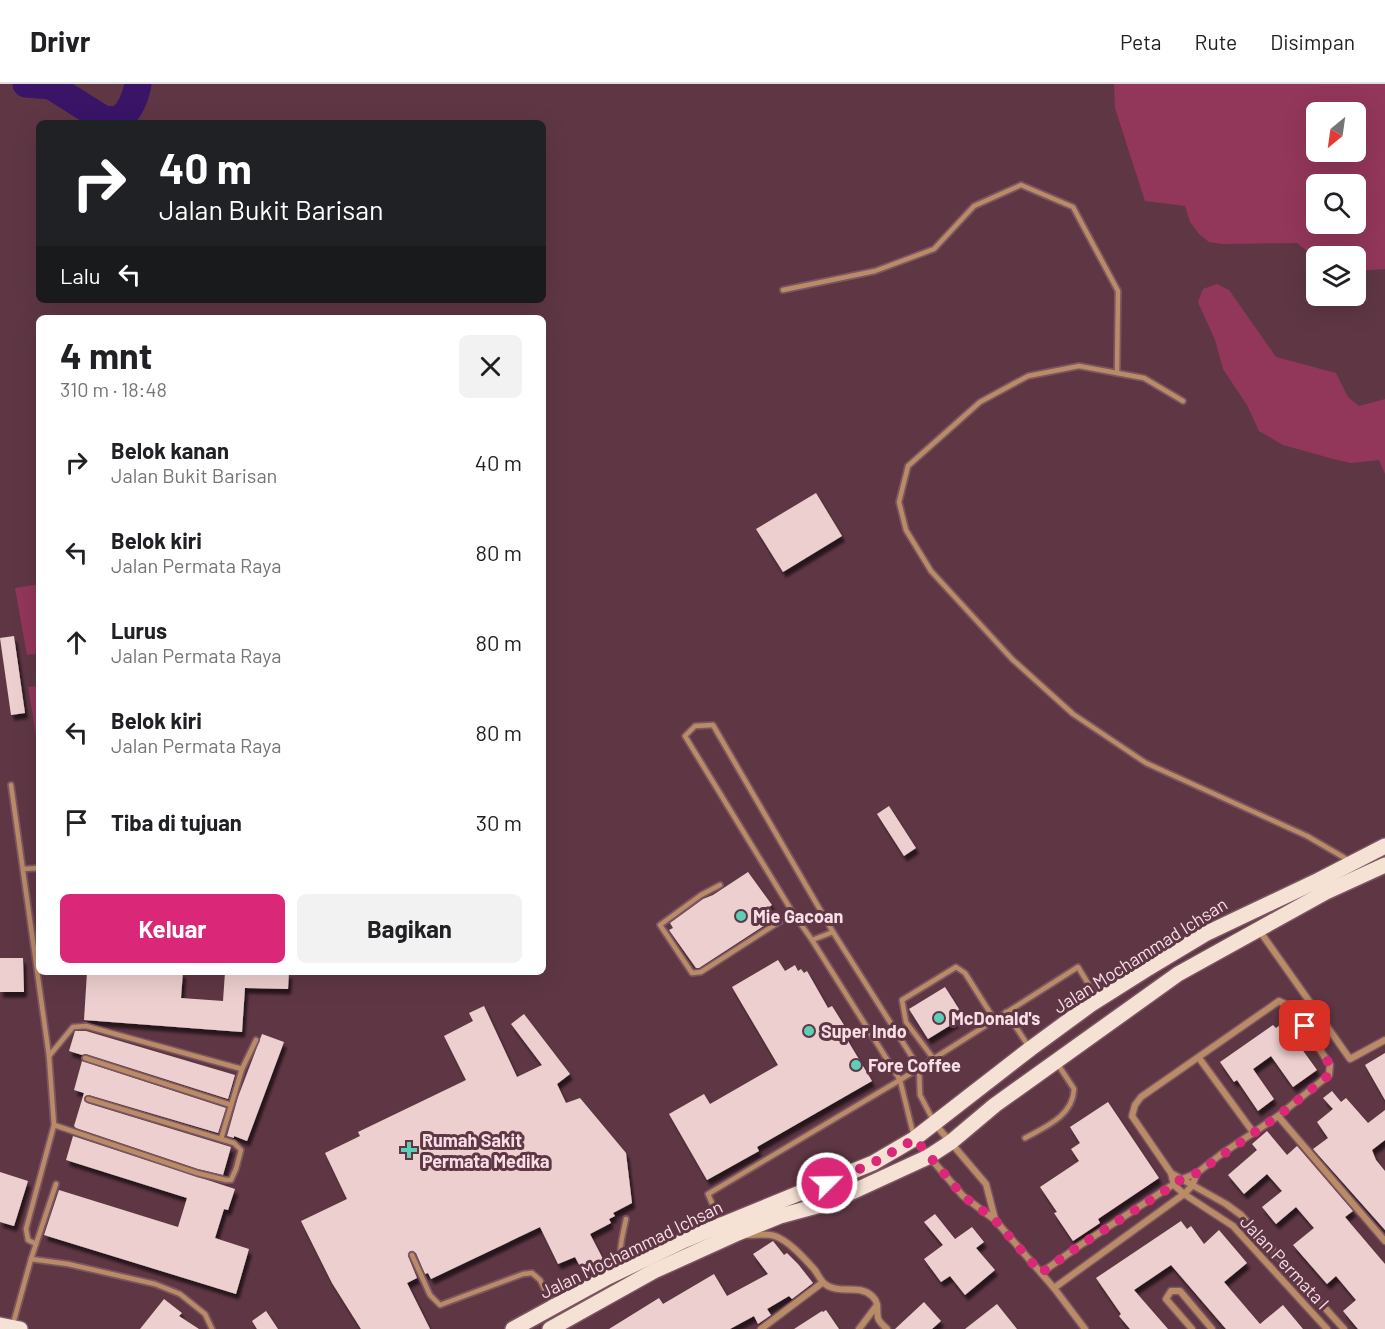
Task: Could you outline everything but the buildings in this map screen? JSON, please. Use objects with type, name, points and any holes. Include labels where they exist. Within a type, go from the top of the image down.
[{"type":"main road","name":"Jalan Mochammad Ichsan","points":[[730,1229],[856,1171],[915,1139],[1030,1049],[1098,1000],[1205,934],[1385,846]]},
{"type":"main road","name":"Jalan Mochammad Ichsan","points":[[559,1327],[628,1277],[685,1240],[828,1203],[928,1157],[951,1142],[995,1105],[1178,974],[1326,892],[1385,865]]},
{"type":"main road","points":[[1205,934],[1218,952]]},
{"type":"main road","name":"Jalan Mochammad Ichsan","points":[[513,1329],[554,1307],[628,1277]]},
{"type":"main road","points":[[554,1307],[559,1327]]},
{"type":"street","points":[[1259,930],[1350,1059],[1385,1040]]},
{"type":"street","points":[[1041,1273],[1079,1246],[1174,1185],[1180,1180],[1197,1173],[1278,1116],[1329,1075],[1330,1065],[1287,1003],[1279,1001],[1142,1097],[1135,1105],[1132,1116],[1171,1173],[1174,1185]]},
{"type":"street","points":[[1199,1058],[1253,1132]]},
{"type":"street","points":[[1278,1116],[1385,1241]]},
{"type":"street","points":[[935,1124],[986,1184],[995,1220]]},
{"type":"street","points":[[915,1139],[963,1196],[995,1220],[1054,1288],[1085,1329]]},
{"type":"street","name":"Jalan Permata I","points":[[1171,1173],[1242,1215],[1344,1329]]},
{"type":"street","points":[[1054,1288],[1184,1194],[1192,1186],[1197,1173]]},
{"type":"street","name":"Jalan Permata I","points":[[1174,1185],[1233,1226],[1327,1329]]},
{"type":"street","points":[[1233,1226],[1242,1215]]},
{"type":"street","points":[[730,1229],[744,1235],[776,1236],[787,1243],[815,1270],[822,1283],[837,1290],[864,1291],[878,1304],[878,1318],[886,1329]]},
{"type":"street","points":[[761,1329],[822,1283]]},
{"type":"street","points":[[1192,1329],[1166,1299],[1171,1291],[1180,1291],[1212,1329]]},
{"type":"street","points":[[859,1329],[878,1304]]},
{"type":"street","points":[[1314,1315],[1324,1307]]},
{"type":"lane","points":[[783,290],[875,271],[934,249],[974,206],[1020,185],[1073,207],[1118,291],[1117,373]]},
{"type":"lane","points":[[1183,401],[1144,378],[1079,366],[1028,376],[980,402],[908,466],[899,502],[906,530],[931,572],[1012,659],[1073,714],[1146,763],[1307,836],[1353,862]]},
{"type":"lane","points":[[915,1139],[900,1080],[793,913],[685,736],[695,726],[713,725],[833,932],[919,1068],[920,1095],[935,1124]]},
{"type":"lane","points":[[11,785],[36,962]]},
{"type":"lane","points":[[23,869],[36,868]]},
{"type":"lane","points":[[720,885],[701,895],[660,925],[692,973],[701,972],[793,913]]},
{"type":"lane","points":[[812,940],[833,932]]},
{"type":"lane","points":[[730,1229],[708,1194],[900,1080],[1078,966],[1098,1000]]},
{"type":"lane","points":[[933,1058],[906,1022],[902,1000],[956,967],[965,973],[994,1019]]},
{"type":"lane","points":[[36,1244],[28,1240],[26,1229],[54,1125],[49,1056],[38,975]]},
{"type":"lane","points":[[1006,1012],[1030,1049]]},
{"type":"lane","points":[[49,1056],[73,1027],[86,1026],[243,1069]]},
{"type":"lane","points":[[221,1139],[243,1069],[256,1040]]},
{"type":"lane","points":[[85,1058],[231,1104]]},
{"type":"lane","points":[[1025,1138],[1062,1117],[1072,1101],[1074,1089],[1056,1061]]},
{"type":"lane","points":[[54,1125],[197,1173],[231,1180],[241,1150],[234,1143],[88,1099]]},
{"type":"lane","points":[[11,1327],[30,1259],[56,1184]]},
{"type":"lane","points":[[626,1219],[621,1262],[628,1277]]},
{"type":"lane","points":[[412,1255],[430,1295],[440,1305],[523,1274],[532,1273],[540,1280],[554,1307]]},
{"type":"lane","points":[[30,1259],[68,1264],[154,1284],[180,1294],[205,1314],[212,1329]]},
{"type":"shaded area","points":[[1114,84],[1385,84],[1385,269],[1366,270],[1366,246],[1306,246],[1306,250],[1297,243],[1223,244],[1209,242],[1190,222],[1185,206],[1145,201],[1115,108]]},
{"type":"shaded area","points":[[1217,284],[1229,290],[1276,357],[1336,373],[1348,397],[1359,406],[1385,399],[1385,474],[1379,460],[1351,463],[1337,460],[1283,445],[1259,431],[1247,405],[1223,369],[1215,340],[1198,302],[1203,289]]},
{"type":"shaded area","points":[[36,584],[36,654],[27,655],[15,588]]},
{"type":"shaded area","points":[[36,686],[36,735],[28,687]]},
{"type":"waterway","points":[[26,84],[51,86],[105,120],[121,119],[132,103],[138,84]]},
{"type":"place","name":"Mie Gacoan","points":[[741,916]]},
{"type":"place","name":"McDonald's","points":[[939,1018]]},
{"type":"place","name":"Super Indo","points":[[809,1031]]},
{"type":"place","name":"Fore Coffee","points":[[856,1065]]},
{"type":"place","name":"Rumah Sakit Permata Medika","points":[[409,1150]]},
{"type":"route","points":[[827,1183],[873,1163],[915,1139],[963,1196],[995,1220],[1041,1273],[1180,1180],[1197,1173],[1278,1116],[1329,1075],[1330,1065],[1305,1026]]}]
